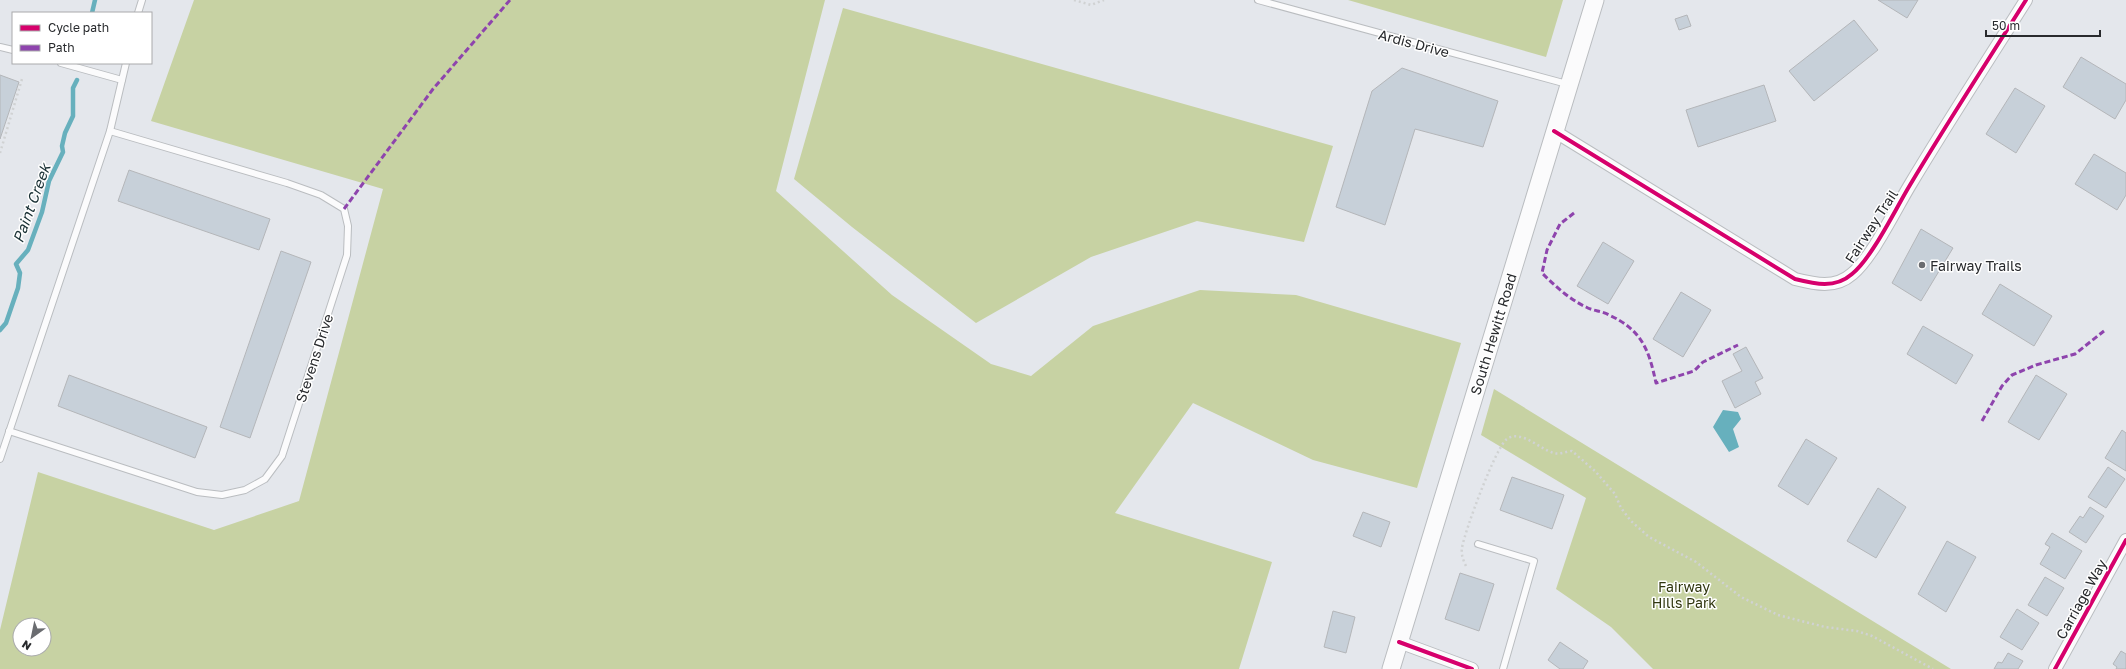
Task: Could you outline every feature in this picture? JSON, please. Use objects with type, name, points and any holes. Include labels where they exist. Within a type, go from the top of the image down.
[{"type":"main road","name":"South Hewitt Road","points":[[1393,668],[1399,642],[1595,0]]},
{"type":"street","name":"Fairway Trail","points":[[1554,131],[1795,279],[1818,284],[1834,284],[1852,274],[1867,257],[1910,185],[2026,0]]},
{"type":"street","name":"Carriage Way","points":[[2055,669],[2126,540]]},
{"type":"street","points":[[1399,642],[1472,669]]},
{"type":"lane","points":[[138,12],[142,0]]},
{"type":"lane","name":"Ardis Drive","points":[[1258,0],[1570,85]]},
{"type":"lane","points":[[0,47],[12,50]]},
{"type":"lane","points":[[65,64],[122,80]]},
{"type":"lane","points":[[0,459],[8,431],[110,130],[126,64]]},
{"type":"lane","name":"Stevens Drive","points":[[8,431],[197,492],[222,495],[245,490],[265,479],[282,456],[347,255],[348,226],[344,209],[314,192],[110,130]]},
{"type":"lane","points":[[1478,544],[1534,561],[1503,669]]},
{"type":"path","points":[[1074,0],[1091,5],[1104,0]]},
{"type":"path","points":[[0,153],[22,79]]},
{"type":"path","points":[[1466,566],[1463,560],[1462,548],[1477,500],[1498,452],[1506,439],[1514,436],[1523,438],[1555,454],[1572,451],[1595,471],[1615,494],[1621,508],[1631,521],[1649,536],[1686,556],[1757,606],[1778,615],[1825,627],[1857,631],[1872,636],[1933,669]]},
{"type":"green space","points":[[194,0],[825,0],[776,191],[892,295],[991,364],[1031,376],[1093,326],[1200,290],[1296,295],[1461,343],[1417,488],[1313,460],[1193,403],[1115,513],[1272,562],[1239,669],[0,669],[0,630],[38,472],[214,530],[299,501],[383,189],[151,121]]},
{"type":"green space","points":[[1348,0],[1563,0],[1546,57]]},
{"type":"green space","points":[[843,8],[1333,146],[1304,242],[1197,221],[1091,257],[976,323],[852,227],[794,179]]},
{"type":"green space","name":"Fairway Hills Park","points":[[1494,389],[1951,669],[1653,669],[1611,627],[1556,589],[1586,498],[1481,435]]},
{"type":"water","points":[[1723,410],[1738,412],[1741,419],[1733,429],[1739,447],[1729,452],[1713,427]]},
{"type":"building","points":[[1878,0],[1918,0],[1907,18]]},
{"type":"building","points":[[1687,15],[1691,26],[1679,30],[1675,19]]},
{"type":"building","points":[[1854,20],[1878,50],[1814,101],[1789,71]]},
{"type":"building","points":[[2081,57],[2126,84],[2126,100],[2115,119],[2063,87]]},
{"type":"building","points":[[1402,68],[1498,101],[1483,147],[1415,129],[1385,225],[1336,207],[1372,91]]},
{"type":"building","points":[[0,75],[19,82],[0,139]]},
{"type":"building","points":[[1764,85],[1776,121],[1698,147],[1686,110]]},
{"type":"building","points":[[2015,88],[2045,106],[2016,153],[1986,134]]},
{"type":"building","points":[[2094,154],[2126,173],[2126,195],[2117,210],[2075,184]]},
{"type":"building","points":[[129,170],[270,219],[259,250],[118,201]]},
{"type":"building","name":"Fairway Trails","points":[[1921,229],[1953,248],[1921,301],[1892,283]]},
{"type":"building","points":[[1603,242],[1634,261],[1608,304],[1577,286]]},
{"type":"building","points":[[281,251],[311,262],[250,438],[220,427]]},
{"type":"building","points":[[2000,284],[2052,316],[2034,346],[1982,314]]},
{"type":"building","points":[[1681,292],[1711,310],[1683,357],[1653,339]]},
{"type":"building","points":[[1923,326],[1973,355],[1956,384],[1907,354]]},
{"type":"building","points":[[1746,347],[1763,378],[1755,382],[1761,394],[1735,408],[1722,381],[1742,371],[1733,354]]},
{"type":"building","points":[[69,375],[207,427],[195,458],[58,406]]},
{"type":"building","points":[[2036,375],[2067,394],[2039,440],[2008,422]]},
{"type":"building","points":[[2122,430],[2126,433],[2126,471],[2105,458]]},
{"type":"building","points":[[1806,439],[1837,458],[1808,505],[1778,486]]},
{"type":"building","points":[[2108,467],[2125,479],[2106,508],[2088,497]]},
{"type":"building","points":[[1512,477],[1564,495],[1552,529],[1500,510]]},
{"type":"building","points":[[1878,488],[1906,507],[1876,558],[1847,541]]},
{"type":"building","points":[[2090,507],[2104,516],[2086,543],[2069,532],[2080,516],[2083,518]]},
{"type":"building","points":[[1363,512],[1390,522],[1381,547],[1353,536]]},
{"type":"building","points":[[2052,533],[2082,551],[2065,579],[2040,564],[2050,547],[2045,544]]},
{"type":"building","points":[[1947,541],[1976,557],[1946,612],[1918,594]]},
{"type":"building","points":[[1460,573],[1494,584],[1479,631],[1445,619]]},
{"type":"building","points":[[2045,577],[2064,588],[2047,616],[2028,605]]},
{"type":"building","points":[[2017,609],[2039,623],[2022,650],[2000,637]]},
{"type":"building","points":[[1333,611],[1355,617],[1346,653],[1324,647]]},
{"type":"building","points":[[1560,642],[1588,661],[1583,669],[1560,669],[1548,660]]},
{"type":"building","points":[[2121,651],[2126,654],[2126,669],[2116,669],[2117,667],[2113,664]]},
{"type":"building","points":[[2008,653],[2023,661],[2018,669],[1994,669],[1998,662],[2002,663]]},
{"type":"waterway","name":"Paint Creek","points":[[92,12],[95,0]]},
{"type":"waterway","name":"Paint Creek","points":[[0,330],[6,323],[18,288],[20,273],[16,264],[28,250],[42,212],[49,181],[63,152],[62,146],[65,133],[73,116],[73,88],[77,80]]},
{"type":"marked path","points":[[344,209],[433,89],[510,0]]},
{"type":"marked path","points":[[1574,213],[1560,224],[1547,250],[1542,273],[1568,296],[1580,304],[1620,321],[1637,334],[1647,351],[1656,383],[1694,371],[1703,362],[1738,345]]},
{"type":"marked path","points":[[1982,421],[2002,386],[2012,375],[2036,365],[2075,354],[2104,331]]},
{"type":"cycle path","points":[[1554,131],[1795,279],[1817,284],[1839,282],[1852,274],[1868,257],[1924,162],[2026,0]]},
{"type":"cycle path","points":[[2055,669],[2126,540]]},
{"type":"cycle path","points":[[1399,642],[1472,669]]},
{"type":"place","name":"Fairway Trails","points":[[1922,265]]}]
